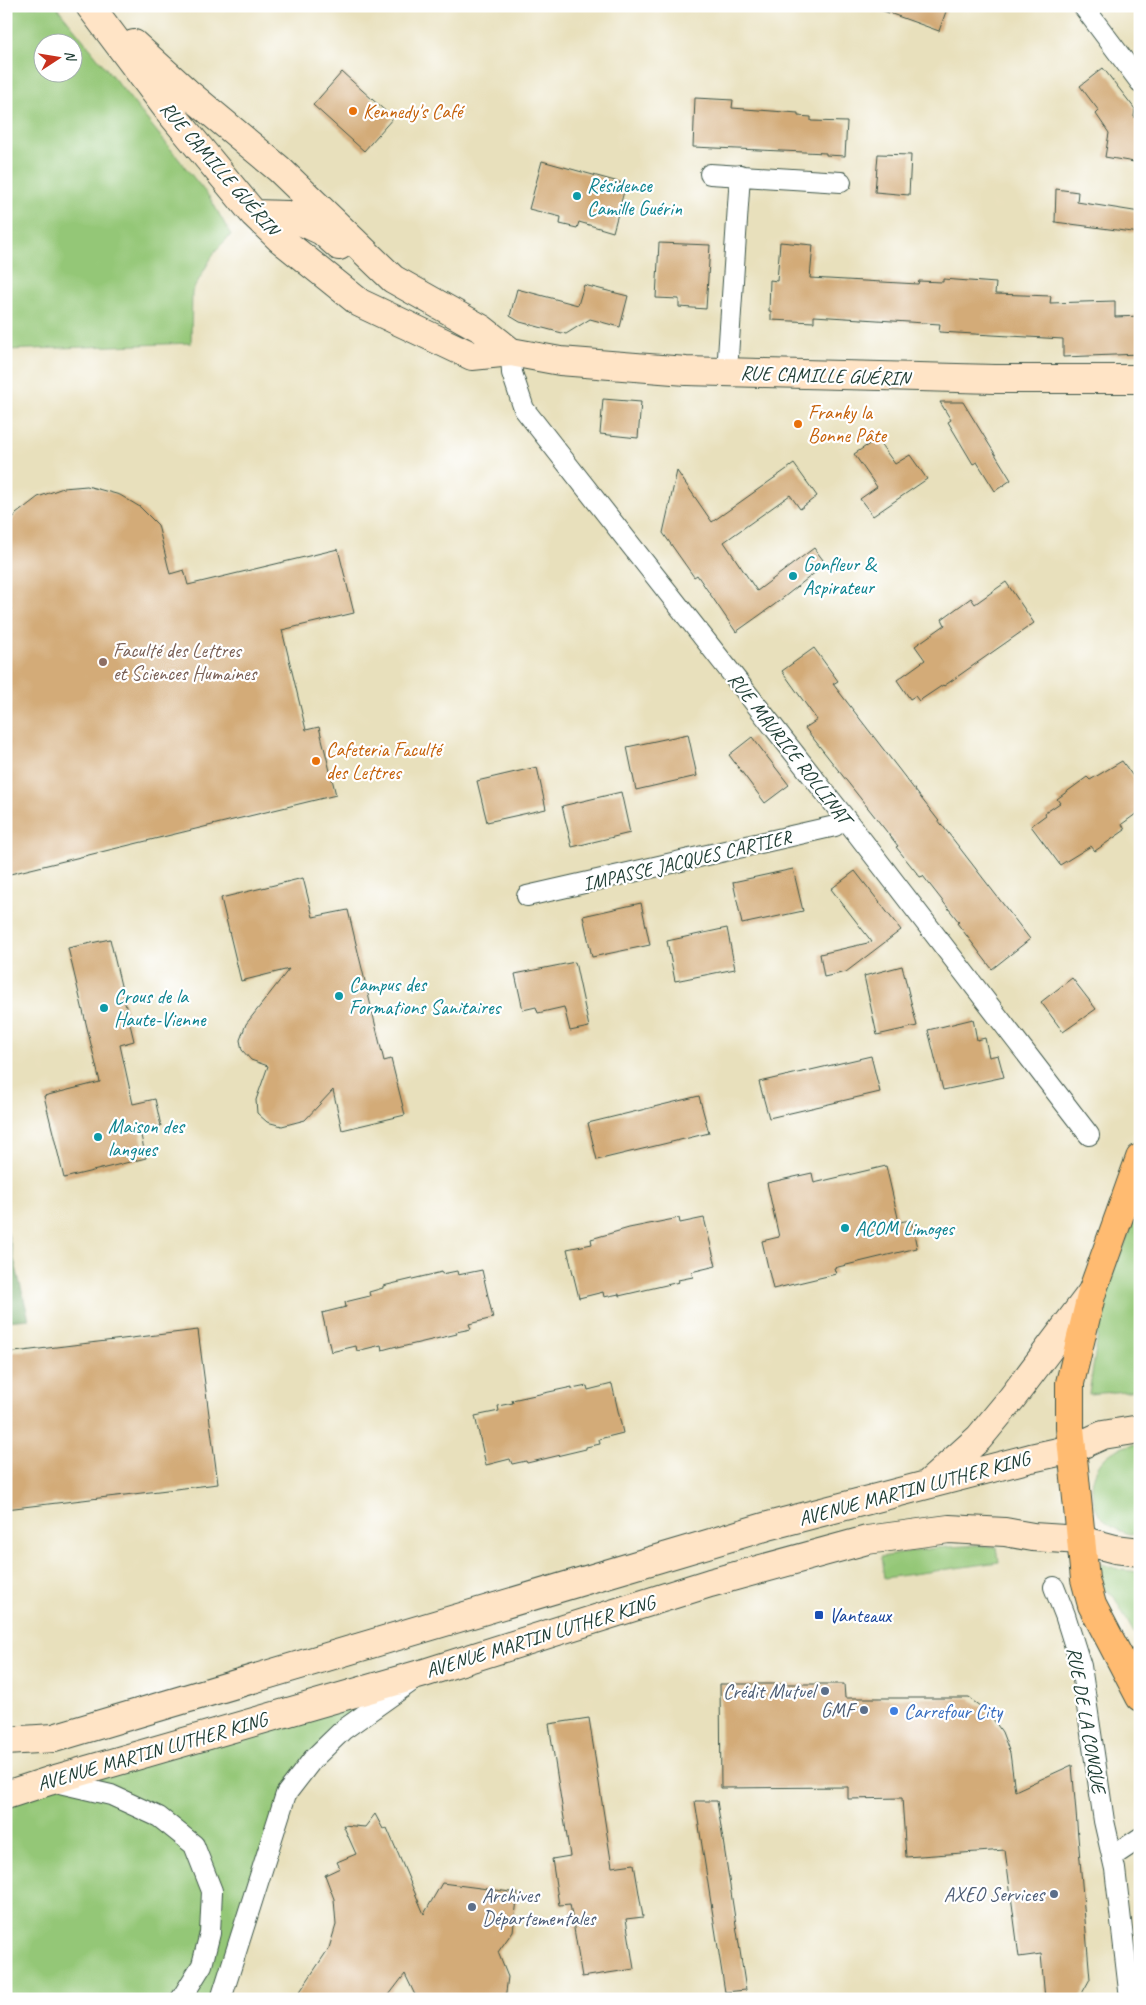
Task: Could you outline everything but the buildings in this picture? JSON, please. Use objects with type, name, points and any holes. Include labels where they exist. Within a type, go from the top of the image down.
[{"type":"main road","name":"RUE CAMILLE GUÉRIN","points":[[91,6],[168,111],[254,214],[279,238],[360,303],[472,356],[511,352],[560,361],[609,366],[727,372],[995,379],[1140,379]]},
{"type":"main road","name":"RUE CAMILLE GUÉRIN","points":[[91,6],[188,94],[278,169],[393,278],[482,329],[511,352]]},
{"type":"main road","points":[[254,214],[288,215],[322,231],[365,268],[385,271]]},
{"type":"main road","points":[[1140,1158],[1092,1292],[1070,1383],[1069,1404],[1085,1579],[1092,1605],[1140,1697]]},
{"type":"main road","points":[[925,1486],[979,1438],[1012,1398],[1092,1292]]},
{"type":"main road","name":"AVENUE MARTIN LUTHER KING","points":[[6,1741],[54,1738],[768,1526],[1030,1458],[1072,1449],[1103,1435],[1140,1429]]},
{"type":"main road","name":"AVENUE MARTIN LUTHER KING","points":[[6,1794],[424,1673],[710,1583],[867,1540],[949,1529],[1006,1532],[1033,1537],[1081,1540],[1115,1549],[1140,1552]]},
{"type":"street","points":[[1083,6],[1140,82]]},
{"type":"street","points":[[710,174],[841,182]]},
{"type":"street","points":[[727,372],[740,176]]},
{"type":"street","name":"RUE MAURICE ROLLINAT","points":[[511,352],[512,372],[524,409],[845,818],[1089,1135]]},
{"type":"street","name":"IMPASSE JACQUES CARTIER","points":[[527,896],[835,826],[845,818]]},
{"type":"street","name":"RUE DE LA CONQUE","points":[[1054,1587],[1078,1654],[1104,1821],[1112,1856],[1130,1999]]},
{"type":"street","points":[[221,1999],[286,1794],[313,1759],[343,1730],[424,1673]]},
{"type":"street","points":[[49,1780],[111,1795],[159,1816],[194,1845],[212,1890],[210,1933],[202,1965],[181,1999]]},
{"type":"street","points":[[1112,1856],[1140,1838]]},
{"type":"green space","points":[[6,6],[56,6],[77,32],[32,32],[32,82],[82,82],[82,38],[210,198],[231,235],[215,251],[192,292],[191,343],[6,350]]},
{"type":"green space","points":[[1140,1206],[1140,1390],[1089,1394],[1101,1314],[1114,1271]]},
{"type":"green space","points":[[6,1227],[29,1319],[6,1321]]},
{"type":"green space","points":[[1140,1444],[1140,1535],[1119,1530],[1104,1520],[1095,1506],[1092,1490],[1095,1473],[1104,1459],[1119,1449]]},
{"type":"green space","points":[[978,1545],[997,1547],[999,1562],[884,1578],[881,1557],[935,1548]]},
{"type":"green space","points":[[1102,1564],[1121,1570],[1140,1572],[1140,1644],[1113,1595],[1104,1589],[1097,1578],[1098,1565]]},
{"type":"green space","points":[[424,1673],[343,1730],[286,1794],[221,1999],[6,1999],[6,1795]]},
{"type":"place","name":"Kennedy's Café","points":[[353,111]]},
{"type":"place","name":"Résidence Camille Guérin","points":[[577,196]]},
{"type":"place","name":"Franky la Bonne Pâte","points":[[798,424]]},
{"type":"place","name":"Gonfleur & Aspirateur","points":[[793,576]]},
{"type":"place","name":"Faculté des Lettres et Sciences Humaines","points":[[103,662]]},
{"type":"place","name":"Cafeteria Faculté des Lettres","points":[[316,761]]},
{"type":"place","name":"Campus des Formations Sanitaires","points":[[339,996]]},
{"type":"place","name":"Crous de la Haute-Vienne","points":[[104,1008]]},
{"type":"place","name":"Maison des langues","points":[[98,1137]]},
{"type":"place","name":"ACOM Limoges","points":[[845,1228]]},
{"type":"place","name":"Vanteaux","points":[[819,1615]]},
{"type":"place","name":"Crédit Mutuel","points":[[825,1691]]},
{"type":"place","name":"GMF","points":[[864,1710]]},
{"type":"place","name":"Carrefour City","points":[[894,1711]]},
{"type":"place","name":"AXEO Services","points":[[1054,1894]]},
{"type":"place","name":"Archives Départementales","points":[[472,1907]]}]
